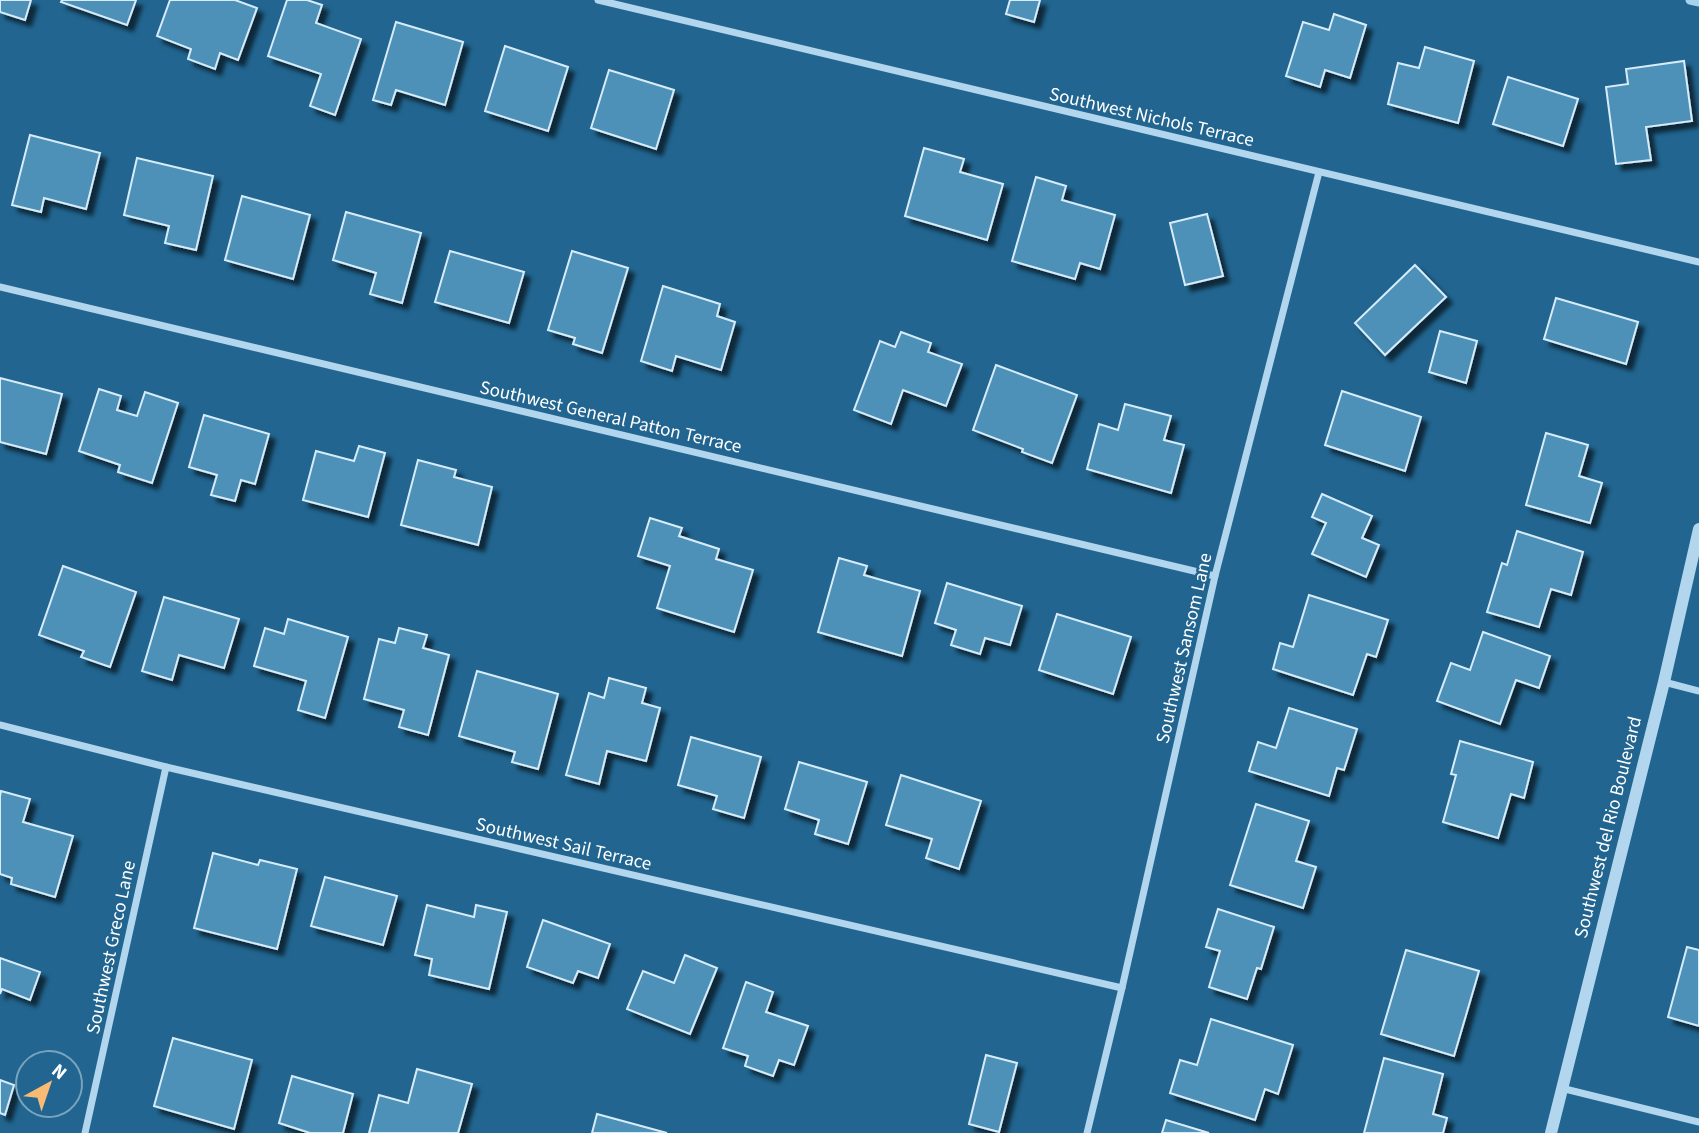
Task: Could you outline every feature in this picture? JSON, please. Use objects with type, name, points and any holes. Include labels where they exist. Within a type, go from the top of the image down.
[{"type":"street","name":"Southwest Nichols Terrace","points":[[598,0],[1699,262]]},
{"type":"street","name":"Southwest Sansom Lane","points":[[1087,1133],[1215,576],[1319,172]]},
{"type":"street","name":"Southwest General Patton Terrace","points":[[0,287],[1215,576]]},
{"type":"street","name":"Southwest del Rio Boulevard","points":[[1551,1133],[1664,682],[1699,529]]},
{"type":"street","points":[[1664,682],[1699,691]]},
{"type":"street","name":"Southwest Sail Terrace","points":[[0,725],[166,768],[1122,988]]},
{"type":"street","name":"Southwest Greco Lane","points":[[85,1133],[166,768]]},
{"type":"street","points":[[1561,1088],[1699,1122]]},
{"type":"building","points":[[0,0],[31,0],[25,20],[0,12]]},
{"type":"building","points":[[136,0],[127,25],[61,2]]},
{"type":"building","points":[[170,0],[235,0],[257,8],[238,60],[220,53],[215,69],[188,59],[191,49],[157,36]]},
{"type":"building","points":[[287,0],[307,0],[322,5],[316,23],[361,39],[335,115],[310,106],[321,74],[268,56]]},
{"type":"building","points":[[1010,0],[1040,0],[1034,22],[1006,14]]},
{"type":"building","points":[[1334,14],[1366,25],[1350,78],[1325,70],[1320,87],[1286,76],[1303,22],[1329,30]]},
{"type":"building","points":[[396,22],[463,42],[445,105],[396,90],[391,105],[373,100]]},
{"type":"building","points":[[505,46],[568,67],[548,131],[485,111]]},
{"type":"building","points":[[1425,47],[1474,61],[1458,123],[1388,104],[1398,63],[1419,68]]},
{"type":"building","points":[[1684,61],[1692,121],[1646,127],[1651,160],[1616,164],[1606,87],[1628,84],[1626,69]]},
{"type":"building","points":[[609,70],[674,90],[656,149],[591,128]]},
{"type":"building","points":[[1508,77],[1578,99],[1563,146],[1493,124]]},
{"type":"building","points":[[30,135],[100,153],[86,209],[44,198],[41,212],[12,205]]},
{"type":"building","points":[[924,148],[964,159],[960,172],[1003,184],[987,240],[905,216]]},
{"type":"building","points":[[137,158],[213,176],[196,250],[165,243],[169,226],[124,215]]},
{"type":"building","points":[[1036,177],[1066,186],[1062,200],[1115,215],[1100,269],[1080,263],[1075,279],[1012,261]]},
{"type":"building","points":[[242,196],[310,215],[293,279],[225,260]]},
{"type":"building","points":[[346,212],[421,233],[402,303],[370,294],[376,273],[333,260]]},
{"type":"building","points":[[1207,214],[1223,276],[1185,285],[1170,223]]},
{"type":"building","points":[[450,251],[524,272],[509,323],[435,302]]},
{"type":"building","points":[[572,251],[628,268],[602,353],[573,344],[575,338],[548,330]]},
{"type":"building","points":[[1415,265],[1446,297],[1385,355],[1355,323]]},
{"type":"building","points":[[663,286],[720,304],[717,316],[735,322],[721,370],[676,356],[672,371],[641,361]]},
{"type":"building","points":[[1556,298],[1638,322],[1626,364],[1544,339]]},
{"type":"building","points":[[1440,331],[1477,341],[1466,383],[1429,372]]},
{"type":"building","points":[[901,332],[931,343],[928,352],[962,364],[946,406],[903,390],[891,424],[854,410],[880,341],[895,347]]},
{"type":"building","points":[[996,365],[1077,395],[1052,463],[973,430]]},
{"type":"building","points":[[0,378],[62,394],[46,454],[0,442]]},
{"type":"building","points":[[99,389],[121,396],[117,410],[137,416],[145,392],[178,403],[152,483],[118,472],[120,465],[79,451]]},
{"type":"building","points":[[1342,391],[1421,417],[1405,471],[1325,445]]},
{"type":"building","points":[[1125,404],[1171,416],[1164,440],[1184,445],[1171,493],[1087,469],[1099,424],[1118,430]]},
{"type":"building","points":[[204,415],[269,434],[255,484],[241,480],[235,501],[211,495],[217,475],[189,467]]},
{"type":"building","points":[[1546,433],[1588,445],[1579,476],[1602,483],[1590,523],[1526,505]]},
{"type":"building","points":[[359,446],[385,453],[368,517],[303,500],[316,451],[354,461]]},
{"type":"building","points":[[418,460],[456,470],[454,477],[492,487],[478,545],[401,525]]},
{"type":"building","points":[[1322,494],[1372,516],[1362,538],[1379,545],[1366,577],[1312,554],[1326,523],[1312,517]]},
{"type":"building","points":[[650,518],[682,528],[679,536],[719,549],[716,559],[753,570],[734,632],[657,608],[670,566],[638,556]]},
{"type":"building","points":[[1517,531],[1583,552],[1571,595],[1551,589],[1539,627],[1487,612],[1502,563],[1507,565]]},
{"type":"building","points":[[839,558],[867,566],[864,575],[920,591],[902,656],[818,632]]},
{"type":"building","points":[[63,566],[136,592],[110,667],[81,657],[84,651],[39,635]]},
{"type":"building","points":[[947,583],[1022,606],[1010,645],[985,638],[980,654],[951,645],[956,630],[935,623]]},
{"type":"building","points":[[1309,595],[1388,620],[1376,657],[1367,654],[1353,695],[1273,669],[1280,643],[1293,647]]},
{"type":"building","points":[[164,597],[239,619],[224,668],[179,655],[172,680],[142,671]]},
{"type":"building","points":[[1057,614],[1131,637],[1113,694],[1039,670]]},
{"type":"building","points":[[288,619],[348,637],[325,718],[298,710],[306,681],[254,666],[265,628],[284,634]]},
{"type":"building","points":[[399,628],[427,635],[423,648],[449,655],[428,735],[399,727],[404,710],[364,699],[379,639],[395,643]]},
{"type":"building","points":[[1483,632],[1550,656],[1539,688],[1516,680],[1500,724],[1437,701],[1451,663],[1470,670]]},
{"type":"building","points":[[477,671],[558,694],[538,769],[512,762],[515,752],[459,736]]},
{"type":"building","points":[[609,678],[646,688],[642,703],[660,708],[646,761],[607,751],[599,784],[566,775],[589,693],[604,698]]},
{"type":"building","points":[[1289,708],[1357,729],[1344,770],[1337,768],[1329,796],[1249,771],[1258,742],[1276,748]]},
{"type":"building","points":[[691,737],[761,757],[744,818],[713,809],[717,796],[678,785]]},
{"type":"building","points":[[1460,741],[1533,762],[1524,798],[1511,794],[1498,838],[1443,822],[1456,775],[1451,774]]},
{"type":"building","points":[[799,762],[867,782],[848,844],[815,834],[819,820],[785,809]]},
{"type":"building","points":[[901,775],[981,801],[959,869],[926,858],[932,839],[886,825]]},
{"type":"building","points":[[1,791],[30,799],[23,822],[73,836],[55,897],[11,884],[12,878],[0,874]]},
{"type":"building","points":[[1256,804],[1309,821],[1296,861],[1316,867],[1303,908],[1230,885]]},
{"type":"building","points":[[213,853],[258,865],[260,860],[297,869],[277,949],[194,928]]},
{"type":"building","points":[[325,877],[397,896],[383,945],[311,926]]},
{"type":"building","points":[[427,905],[474,917],[476,905],[507,912],[489,989],[429,975],[432,959],[415,955]]},
{"type":"building","points":[[1218,909],[1274,927],[1261,969],[1257,968],[1247,999],[1209,987],[1220,951],[1206,947]]},
{"type":"building","points":[[543,920],[610,944],[598,978],[578,971],[573,983],[527,967]]},
{"type":"building","points":[[1687,947],[1699,950],[1699,1026],[1668,1017]]},
{"type":"building","points":[[1406,950],[1479,971],[1454,1056],[1381,1034]]},
{"type":"building","points":[[685,955],[717,968],[690,1034],[627,1009],[643,971],[674,983]]},
{"type":"building","points":[[0,958],[40,972],[30,1000],[2,989],[0,994]]},
{"type":"building","points":[[746,982],[773,992],[766,1012],[808,1026],[794,1065],[779,1060],[773,1076],[745,1066],[748,1056],[723,1048]]},
{"type":"building","points":[[1211,1019],[1293,1045],[1278,1094],[1265,1089],[1255,1120],[1170,1093],[1180,1060],[1197,1065]]},
{"type":"building","points":[[173,1038],[252,1060],[234,1129],[154,1106]]},
{"type":"building","points":[[986,1055],[1017,1063],[999,1132],[969,1124]]},
{"type":"building","points":[[1384,1058],[1443,1074],[1433,1114],[1447,1118],[1443,1133],[1364,1133]]},
{"type":"building","points":[[417,1069],[472,1084],[458,1133],[369,1133],[379,1095],[408,1103]]},
{"type":"building","points":[[292,1076],[353,1094],[343,1133],[310,1133],[279,1123]]},
{"type":"building","points":[[0,1080],[14,1085],[5,1115],[0,1113]]},
{"type":"building","points":[[597,1114],[667,1133],[592,1133]]},
{"type":"building","points":[[1166,1120],[1209,1133],[1162,1133]]},
{"type":"waterway","points":[[1690,0],[1699,2]]}]
